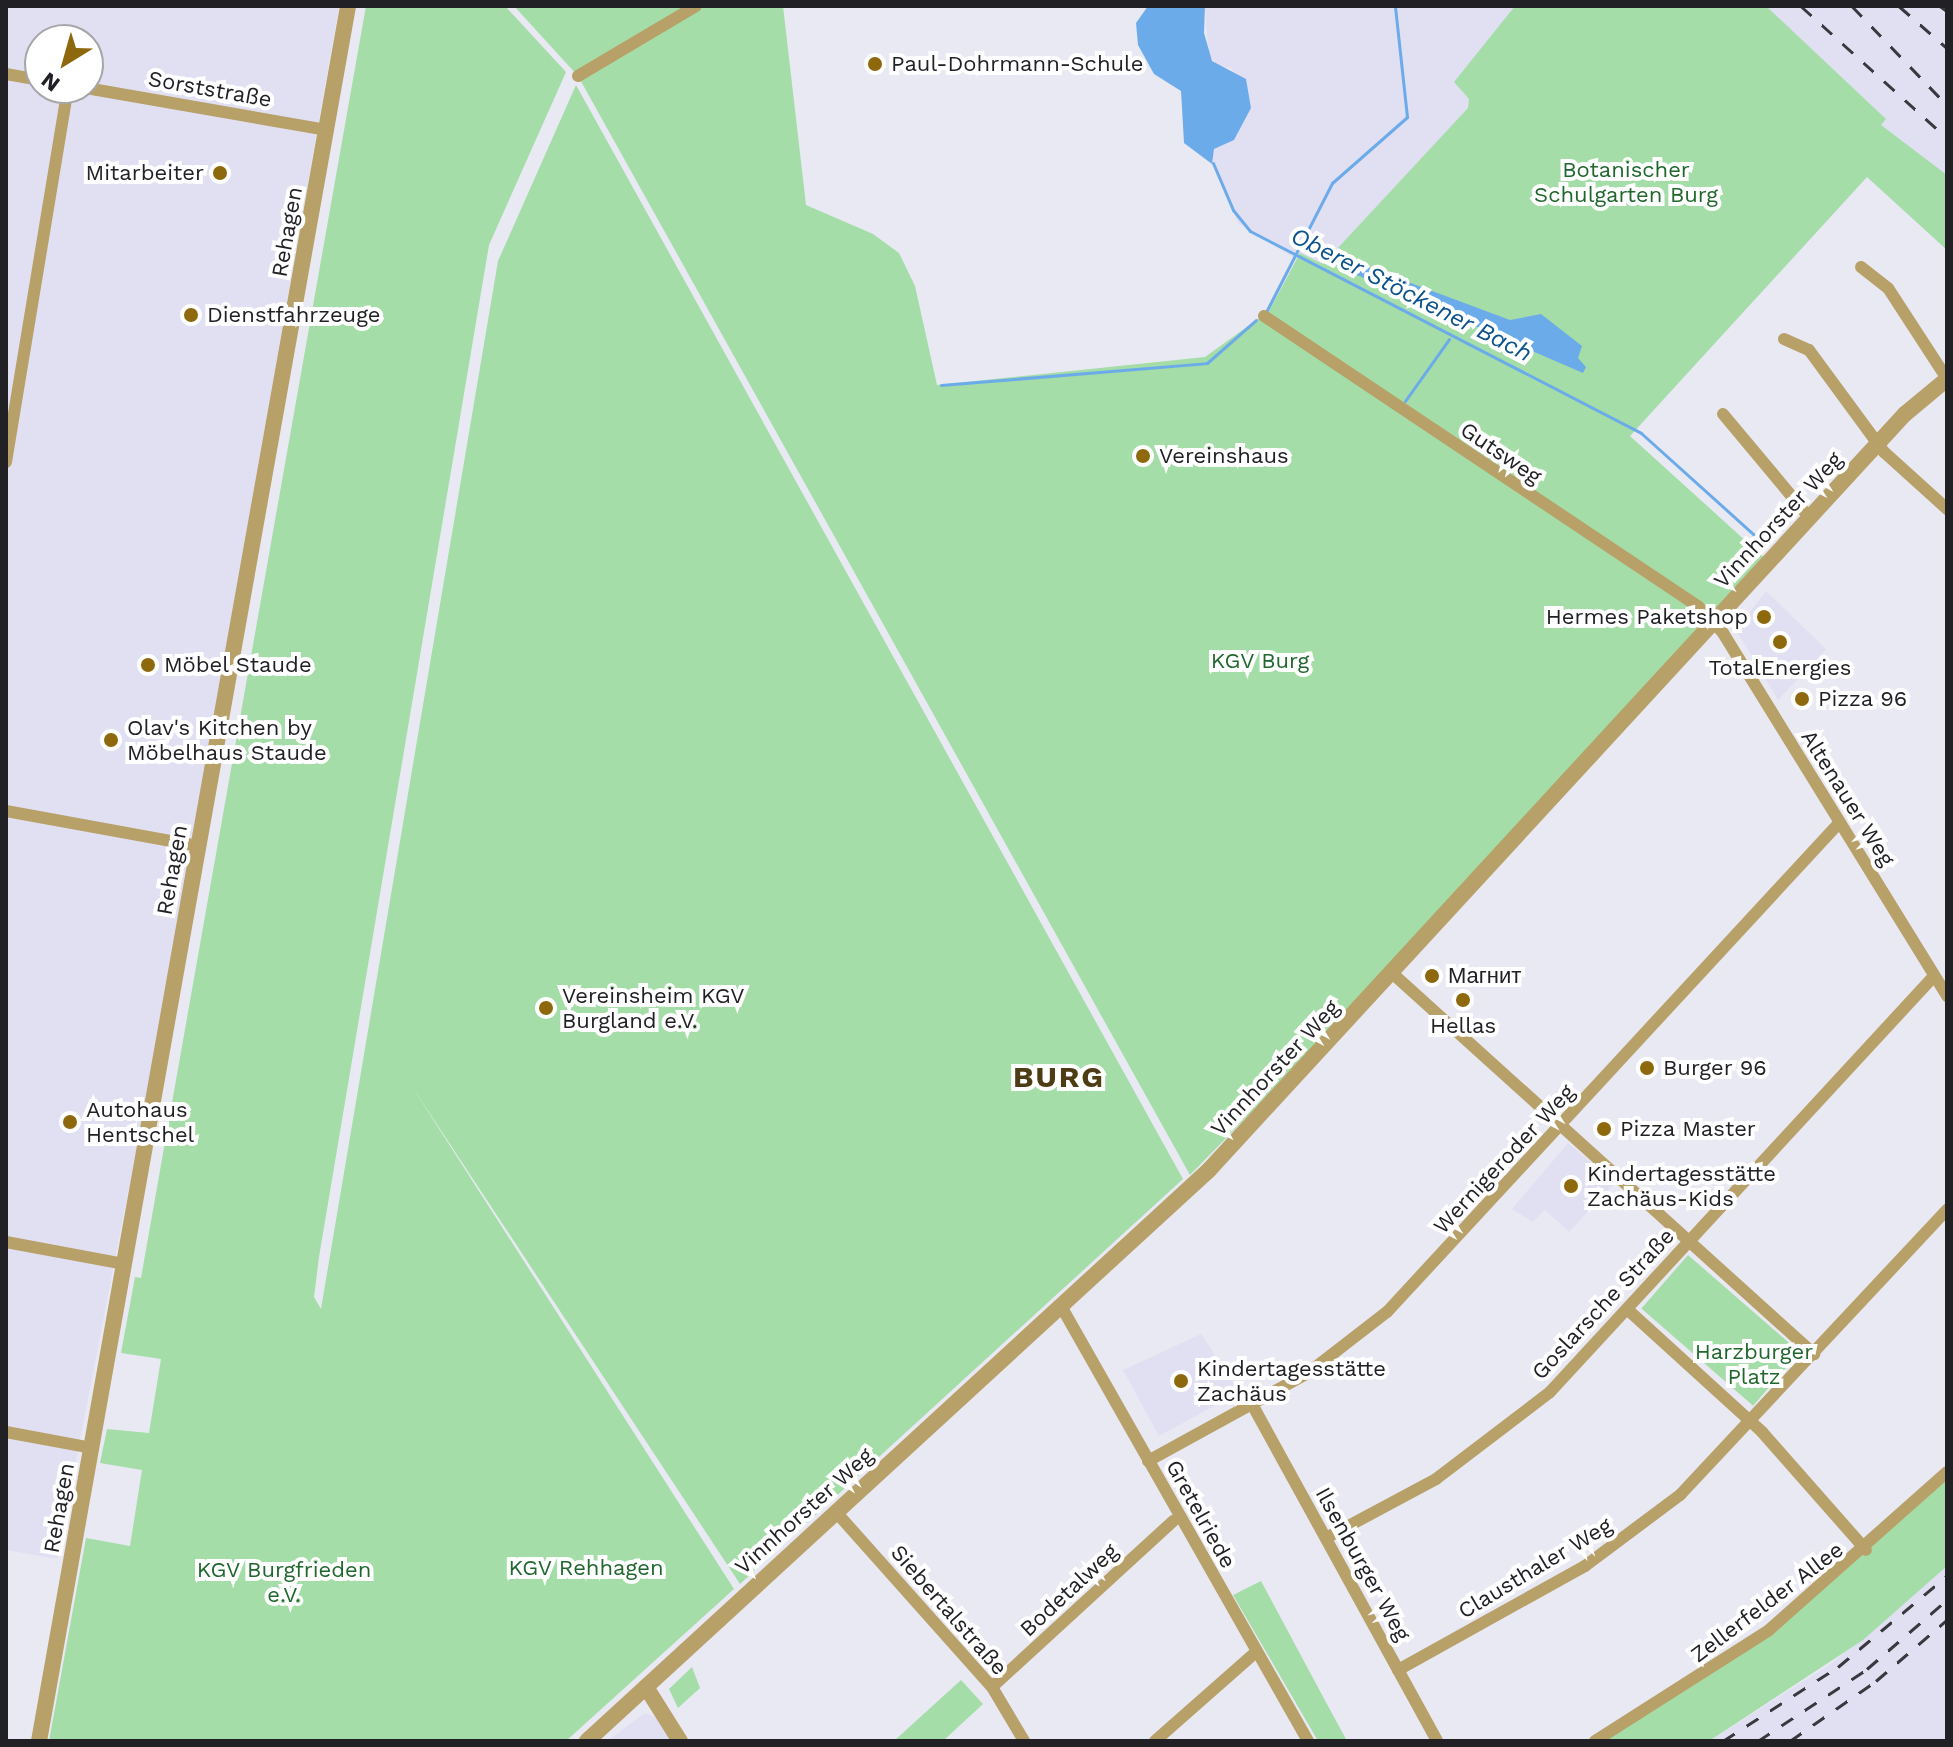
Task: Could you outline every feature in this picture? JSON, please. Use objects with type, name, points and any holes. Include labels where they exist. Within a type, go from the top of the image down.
[{"type":"street","name":"Rehagen","points":[[39,1741],[348,6]]},
{"type":"street","points":[[578,76],[696,6]]},
{"type":"street","name":"Sorststraße","points":[[104,91],[327,130]]},
{"type":"street","points":[[6,462],[65,104]]},
{"type":"street","points":[[1861,267],[1888,288],[1947,379]]},
{"type":"street","name":"Gutsweg","points":[[1264,316],[1689,600],[1713,624]]},
{"type":"street","points":[[1784,339],[1809,350],[1879,443],[1947,509]]},
{"type":"street","name":"Vinnhorster Weg","points":[[587,1741],[1209,1170],[1879,443],[1947,379]]},
{"type":"street","points":[[1723,414],[1810,518]]},
{"type":"street","name":"Altenauer Weg","points":[[1713,624],[1942,984]]},
{"type":"street","points":[[6,811],[199,846]]},
{"type":"street","name":"Wernigeroder Weg","points":[[1148,1461],[1253,1406],[1387,1312],[1840,822]]},
{"type":"street","points":[[1392,973],[1814,1354]]},
{"type":"street","name":"Goslarsche Straße","points":[[1326,1538],[1436,1479],[1550,1392],[1690,1240],[1942,984]]},
{"type":"street","name":"Clausthaler Weg","points":[[1398,1670],[1619,1542],[1680,1495],[1752,1422],[1947,1210]]},
{"type":"street","points":[[6,1242],[125,1264]]},
{"type":"street","name":"Gretelriede","points":[[1061,1306],[1308,1741]]},
{"type":"street","points":[[1627,1309],[1752,1422],[1866,1550]]},
{"type":"street","name":"Ilsenburger Weg","points":[[1253,1406],[1437,1741]]},
{"type":"street","points":[[6,1432],[92,1448]]},
{"type":"street","name":"Zellerfelder Allee","points":[[1595,1741],[1723,1663],[1866,1550],[1947,1472]]},
{"type":"street","name":"Siebertalstraße","points":[[836,1512],[992,1687],[1024,1741]]},
{"type":"street","name":"Bodetalweg","points":[[992,1687],[1173,1521]]},
{"type":"street","points":[[1155,1741],[1256,1652]]},
{"type":"street","points":[[646,1687],[680,1741]]},
{"type":"shaded area","points":[[6,6],[339,6],[151,1073],[57,1559],[6,1550]]},
{"type":"shaded area","name":"Botanischer Schulgarten Burg","points":[[1205,6],[1937,6],[1947,17],[1947,250],[1867,177],[1630,436],[1269,311],[1297,260],[1238,223],[1212,164],[1214,149],[1234,140],[1251,108],[1231,68],[1216,66],[1208,52]]},
{"type":"shaded area","name":"TotalEnergies","points":[[1766,591],[1826,649],[1778,700],[1736,630]]},
{"type":"shaded area","name":"Kindertagesstätte Zachäus-Kids","points":[[1568,1143],[1615,1183],[1569,1232],[1545,1210],[1533,1222],[1512,1209]]},
{"type":"shaded area","name":"Kindertagesstätte Zachäus","points":[[1201,1334],[1240,1392],[1159,1436],[1123,1370]]},
{"type":"shaded area","points":[[1947,1566],[1947,1741],[1709,1741],[1832,1663]]},
{"type":"shaded area","points":[[645,1713],[656,1717],[671,1741],[607,1741]]},
{"type":"green space","points":[[366,6],[505,6],[566,72],[489,245],[319,1257],[314,1297],[321,1309],[498,261],[576,85],[1183,1179],[740,1584],[411,1085],[734,1589],[566,1741],[49,1741],[86,1538],[130,1546],[142,1470],[100,1463],[107,1429],[149,1433],[161,1359],[121,1353],[135,1277],[141,1278]]},
{"type":"green space","name":"KGV Burg","points":[[514,6],[783,6],[806,205],[873,234],[899,253],[915,286],[937,385],[1205,357],[1269,311],[1300,253],[1323,264],[1468,108],[1469,99],[1454,82],[1515,6],[1766,6],[1886,119],[1881,125],[1947,175],[1947,250],[1867,177],[1630,436],[1769,562],[1485,873],[1190,1175],[578,76]]},
{"type":"green space","name":"Harzburger Platz","points":[[1688,1255],[1800,1352],[1753,1406],[1641,1309]]},
{"type":"green space","points":[[1947,1479],[1947,1566],[1863,1640],[1709,1741],[1603,1741],[1771,1634]]},
{"type":"green space","points":[[1261,1581],[1347,1741],[1318,1741],[1233,1595]]},
{"type":"green space","points":[[692,1667],[700,1688],[678,1708],[669,1689]]},
{"type":"green space","points":[[961,1680],[983,1704],[943,1741],[894,1741]]},
{"type":"water","points":[[1148,6],[1205,6],[1204,33],[1212,61],[1246,79],[1251,108],[1234,140],[1214,149],[1212,164],[1184,143],[1181,91],[1154,74],[1138,45],[1136,23]]},
{"type":"water","points":[[1357,263],[1510,320],[1541,314],[1582,346],[1578,358],[1586,367],[1583,373],[1350,272]]},
{"type":"waterway","points":[[1267,310],[1332,183],[1407,117],[1395,6]]},
{"type":"waterway","name":"Oberer Stöckener Bach","points":[[1213,163],[1233,210],[1250,231],[1641,433],[1753,534]]},
{"type":"waterway","points":[[941,385],[1207,363],[1256,320]]},
{"type":"waterway","points":[[1405,401],[1449,339]]},
{"type":"railway","points":[[1801,6],[1947,138]]},
{"type":"railway","points":[[1852,6],[1947,105]]},
{"type":"railway","points":[[1899,6],[1947,48]]},
{"type":"railway","points":[[1940,6],[1947,11]]},
{"type":"railway","points":[[1723,1741],[1838,1667],[1947,1576]]},
{"type":"railway","points":[[1758,1741],[1867,1669],[1947,1600]]},
{"type":"railway","points":[[1790,1741],[1876,1681],[1947,1620]]},
{"type":"place","name":"Paul-Dohrmann-Schule","points":[[875,64]]},
{"type":"place","name":"Mitarbeiter","points":[[220,173]]},
{"type":"place","name":"Dienstfahrzeuge","points":[[191,315]]},
{"type":"place","name":"Vereinshaus","points":[[1143,456]]},
{"type":"place","name":"Hermes Paketshop","points":[[1764,617]]},
{"type":"place","name":"TotalEnergies","points":[[1780,642]]},
{"type":"place","name":"Möbel Staude","points":[[148,665]]},
{"type":"place","name":"Pizza 96","points":[[1802,699]]},
{"type":"place","name":"Olav's Kitchen by Möbelhaus Staude","points":[[111,740]]},
{"type":"place","name":"Магнит","points":[[1432,976]]},
{"type":"place","name":"Hellas","points":[[1463,1000]]},
{"type":"place","name":"Vereinsheim KGV Burgland e.V.","points":[[546,1008]]},
{"type":"place","name":"Burger 96","points":[[1647,1068]]},
{"type":"place","name":"Autohaus Hentschel","points":[[70,1122]]},
{"type":"place","name":"Pizza Master","points":[[1604,1129]]},
{"type":"place","name":"Kindertagesstätte Zachäus-Kids","points":[[1571,1186]]},
{"type":"place","name":"Kindertagesstätte Zachäus","points":[[1181,1381]]},
{"type":"district","name":"BURG","points":[[1059,1077]]},
{"type":"park label","name":"KGV Rehhagen","points":[[586,1568]]},
{"type":"park label","name":"KGV Burgfrieden e.V.","points":[[284,1582]]}]
